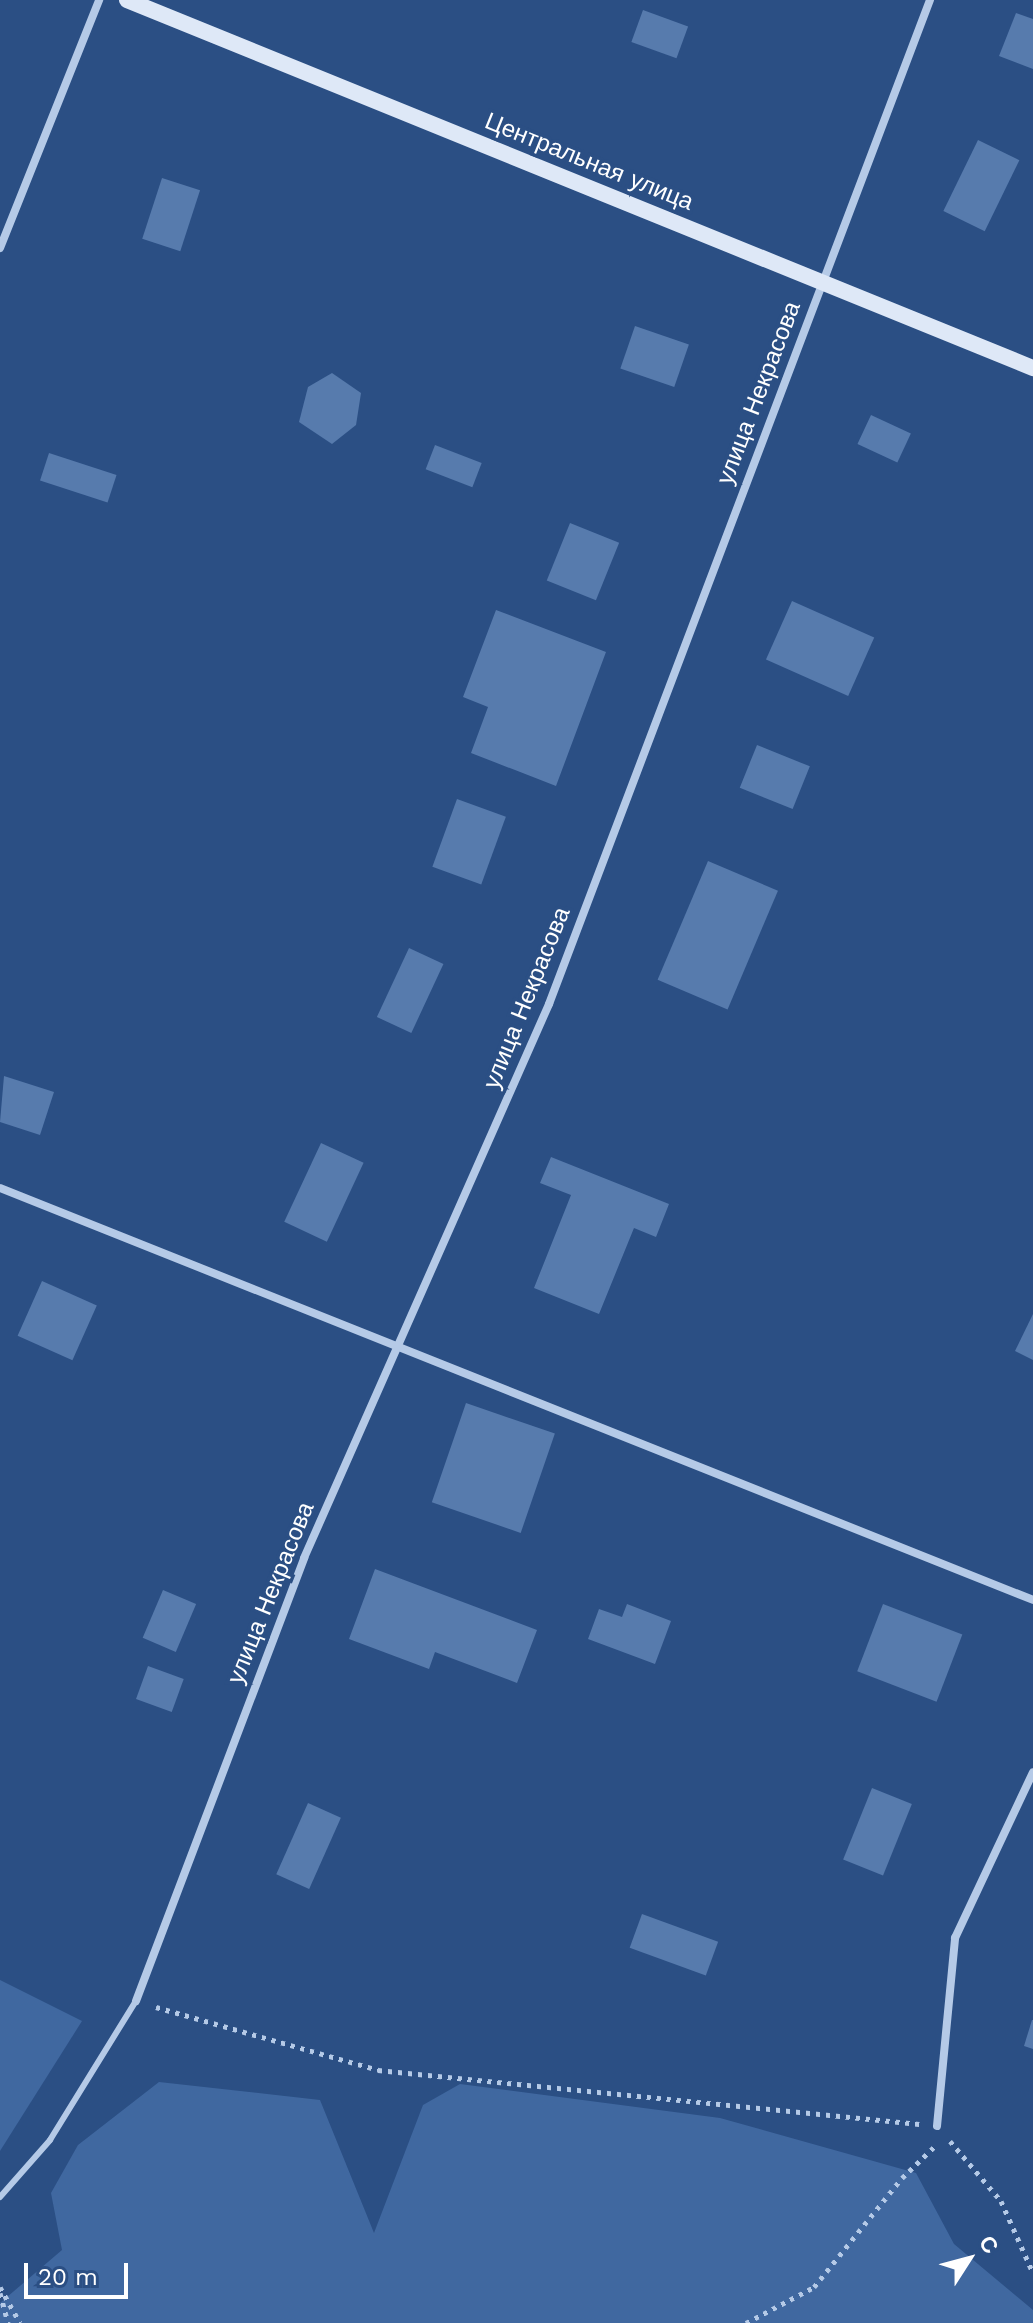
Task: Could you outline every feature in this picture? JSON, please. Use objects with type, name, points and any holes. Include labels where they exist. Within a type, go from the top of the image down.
[{"type":"street","points":[[0,248],[99,0]]},
{"type":"street","name":"Центральная улица","points":[[127,0],[1033,368]]},
{"type":"street","name":"улица Некрасова","points":[[136,2001],[304,1558],[549,1004],[930,0]]},
{"type":"street","points":[[0,1188],[400,1343],[1033,1600]]},
{"type":"street","points":[[937,2126],[955,1938],[1033,1772]]},
{"type":"lane","points":[[0,2197],[50,2140],[136,2001]]},
{"type":"path","points":[[136,2001],[378,2070],[937,2126]]},
{"type":"path","points":[[746,2323],[814,2287],[902,2178],[945,2136],[1001,2201],[1033,2273]]},
{"type":"path","points":[[0,2290],[8,2323]]},
{"type":"path","points":[[0,2290],[20,2323]]},
{"type":"shaded area","points":[[0,1980],[82,2021],[0,2151]]},
{"type":"shaded area","points":[[159,2082],[320,2100],[374,2233],[423,2105],[460,2084],[720,2118],[916,2173],[954,2244],[1033,2310],[1033,2323],[0,2323],[0,2303],[62,2250],[51,2193],[78,2145]]},
{"type":"building","points":[[643,10],[688,26],[676,58],[631,42]]},
{"type":"building","points":[[1016,13],[1033,19],[1033,69],[999,56]]},
{"type":"building","points":[[978,140],[1019,160],[985,231],[943,211]]},
{"type":"building","points":[[162,178],[200,190],[180,251],[142,239]]},
{"type":"building","points":[[635,326],[689,345],[674,387],[620,369]]},
{"type":"building","points":[[332,373],[361,393],[356,425],[332,444],[299,422],[308,387]]},
{"type":"building","points":[[871,415],[911,434],[897,463],[857,444]]},
{"type":"building","points":[[435,445],[482,463],[472,487],[426,469]]},
{"type":"building","points":[[49,453],[117,475],[108,503],[40,481]]},
{"type":"building","points":[[570,523],[619,543],[596,600],[547,580]]},
{"type":"building","points":[[792,601],[874,638],[848,696],[766,659]]},
{"type":"building","points":[[496,610],[606,652],[556,786],[471,753],[488,707],[463,697]]},
{"type":"building","points":[[757,745],[810,766],[793,809],[740,788]]},
{"type":"building","points":[[457,799],[506,817],[481,884],[432,867]]},
{"type":"building","points":[[708,861],[778,891],[728,1009],[658,980]]},
{"type":"building","points":[[409,948],[443,964],[411,1033],[377,1017]]},
{"type":"building","points":[[4,1076],[54,1092],[40,1135],[0,1122]]},
{"type":"building","points":[[321,1143],[364,1163],[327,1242],[284,1222]]},
{"type":"building","points":[[551,1157],[669,1204],[656,1237],[634,1228],[599,1314],[534,1288],[571,1195],[540,1183]]},
{"type":"building","points":[[42,1281],[97,1305],[72,1360],[18,1336]]},
{"type":"building","points":[[1033,1314],[1033,1360],[1015,1351]]},
{"type":"building","points":[[466,1403],[555,1434],[521,1533],[432,1502]]},
{"type":"building","points":[[375,1569],[537,1630],[517,1683],[435,1652],[429,1669],[349,1639]]},
{"type":"building","points":[[163,1590],[196,1604],[176,1652],[143,1638]]},
{"type":"building","points":[[627,1604],[671,1621],[655,1664],[588,1639],[599,1609],[622,1617]]},
{"type":"building","points":[[883,1604],[962,1634],[937,1702],[857,1671]]},
{"type":"building","points":[[148,1666],[184,1679],[172,1712],[136,1699]]},
{"type":"building","points":[[872,1788],[912,1804],[883,1876],[843,1859]]},
{"type":"building","points":[[308,1803],[341,1818],[309,1889],[276,1874]]},
{"type":"building","points":[[642,1914],[718,1942],[706,1976],[630,1948]]},
{"type":"building","points":[[1033,2020],[1033,2049],[1024,2046]]}]
